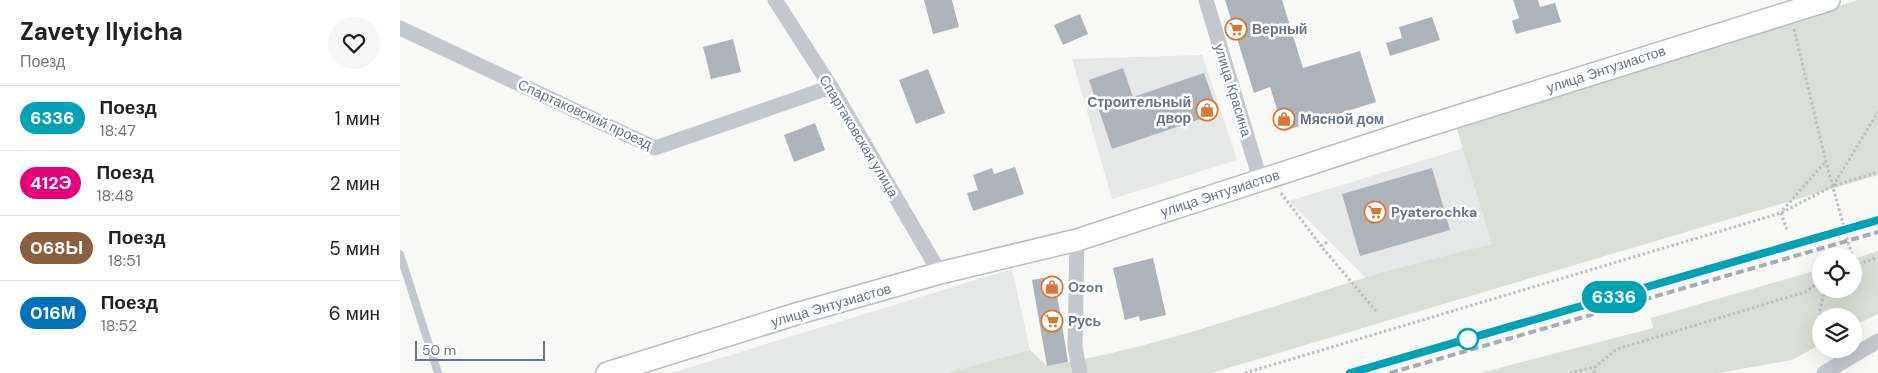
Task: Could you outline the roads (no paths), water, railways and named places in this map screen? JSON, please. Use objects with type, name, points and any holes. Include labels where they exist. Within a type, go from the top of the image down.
[{"type":"street","name":"Спартаковская улица","points":[[775,0],[831,87],[940,273]]},
{"type":"street","name":"улица Красина","points":[[1206,0],[1265,178]]},
{"type":"street","name":"улица Энтузиастов","points":[[607,373],[796,314],[940,273],[1076,240],[1265,178],[1829,0]]},
{"type":"street","name":"Спартаковский проезд","points":[[400,28],[655,148],[831,87]]},
{"type":"street","points":[[1076,240],[1076,347],[1080,373]]},
{"type":"street","points":[[1824,373],[1878,341]]},
{"type":"lane","points":[[400,254],[438,373]]},
{"type":"railway","points":[[1350,373],[1878,220]]},
{"type":"railway","points":[[1390,373],[1878,232]]},
{"type":"train","name":"6336","points":[[1350,373],[1878,220]]},
{"type":"place","name":"Верный","points":[[1236,29]]},
{"type":"place","name":"Строительный двор","points":[[1207,110]]},
{"type":"place","name":"Мясной дом","points":[[1284,119]]},
{"type":"place","name":"Pyaterochka","points":[[1375,212]]},
{"type":"place","name":"Ozon","points":[[1052,287]]},
{"type":"place","name":"Русь","points":[[1052,321]]}]
